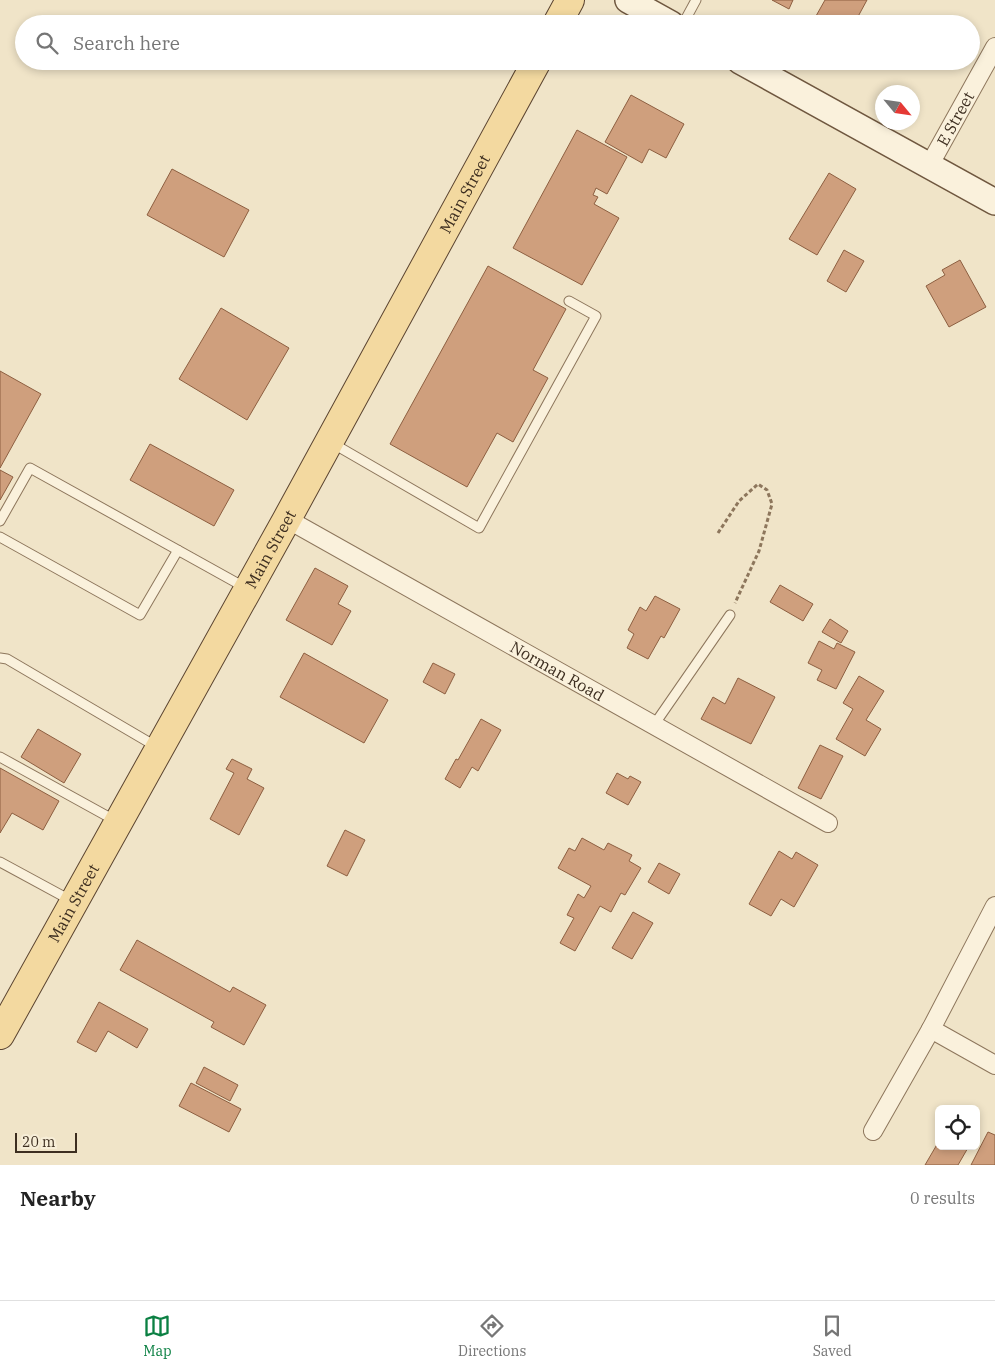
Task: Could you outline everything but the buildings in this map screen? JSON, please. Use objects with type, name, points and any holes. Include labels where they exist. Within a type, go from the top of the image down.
[{"type":"main road","points":[[562,15],[570,0]]},
{"type":"main road","name":"Main Street","points":[[0,1035],[287,520],[532,70]]},
{"type":"street","points":[[628,0],[655,15]]},
{"type":"street","name":"E Street","points":[[929,166],[995,47]]},
{"type":"street","points":[[756,70],[995,202]]},
{"type":"street","name":"Norman Road","points":[[287,520],[828,823]]},
{"type":"street","points":[[873,1132],[931,1029],[995,906]]},
{"type":"street","points":[[931,1029],[995,1065]]},
{"type":"lane","points":[[688,15],[696,0]]},
{"type":"lane","points":[[330,442],[479,528],[596,316],[569,301]]},
{"type":"lane","points":[[0,521],[30,468],[248,590]]},
{"type":"lane","points":[[0,537],[140,615],[178,550]]},
{"type":"lane","points":[[654,725],[730,615]]},
{"type":"lane","points":[[0,658],[7,659],[160,748]]},
{"type":"lane","points":[[0,757],[119,822]]},
{"type":"lane","points":[[0,862],[74,902]]},
{"type":"path","points":[[718,533],[739,501],[758,484],[767,490],[772,504],[759,550],[730,615]]}]
